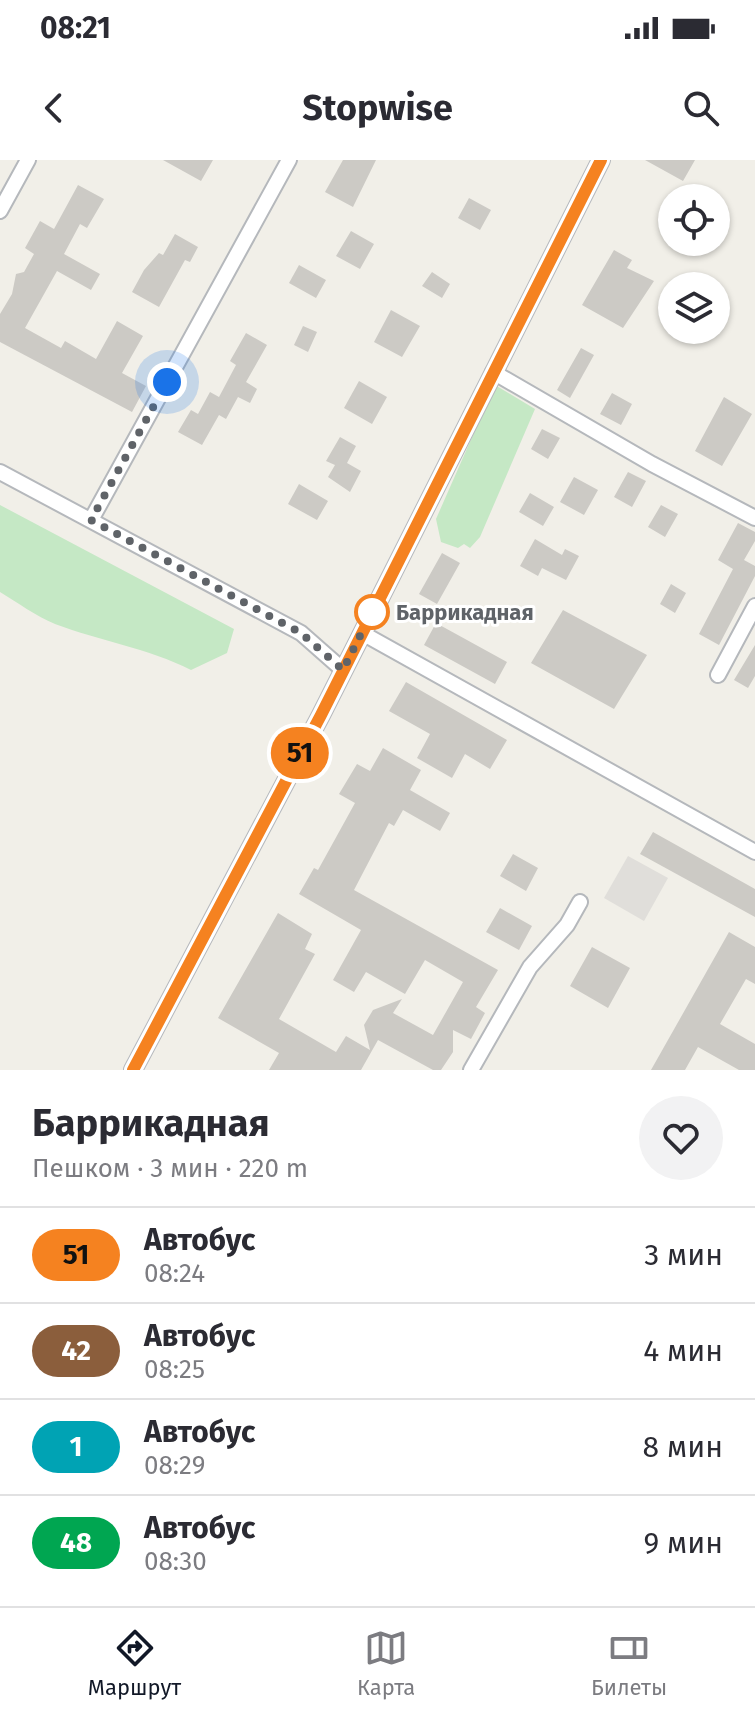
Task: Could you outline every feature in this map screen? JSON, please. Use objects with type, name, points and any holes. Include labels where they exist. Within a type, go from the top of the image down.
[{"type":"street","points":[[0,211],[28,160]]},
{"type":"street","points":[[91,520],[289,160]]},
{"type":"street","points":[[133,1070],[343,670],[601,160]]},
{"type":"street","points":[[493,372],[652,464],[755,518]]},
{"type":"street","points":[[0,472],[301,633],[343,670]]},
{"type":"street","points":[[718,675],[755,606]]},
{"type":"street","points":[[362,633],[755,852]]},
{"type":"street","points":[[471,1070],[530,967],[567,925],[580,902]]},
{"type":"shaded area","points":[[628,856],[668,878],[644,921],[604,898]]},
{"type":"green space","points":[[495,385],[535,409],[480,537],[470,548],[464,544],[458,548],[441,542],[436,519]]},
{"type":"green space","points":[[0,505],[234,629],[227,653],[191,670],[158,656],[55,624],[0,592]]},
{"type":"building","points":[[163,160],[213,160],[201,181]]},
{"type":"building","points":[[343,160],[376,160],[353,207],[325,192]]},
{"type":"building","points":[[645,160],[695,160],[683,181]]},
{"type":"building","points":[[78,185],[104,199],[87,228],[80,224],[64,254],[100,274],[91,290],[57,271],[25,328],[61,348],[65,341],[96,359],[117,321],[143,336],[122,373],[146,386],[132,412],[0,342],[0,314],[12,294],[16,274],[24,272],[34,254],[25,248],[40,221],[54,229]]},
{"type":"building","points":[[469,198],[491,210],[480,230],[458,218]]},
{"type":"building","points":[[351,231],[374,244],[360,269],[336,256]]},
{"type":"building","points":[[175,234],[198,247],[190,262],[185,260],[159,307],[132,292],[144,270],[159,253],[163,255]]},
{"type":"building","points":[[614,250],[632,260],[627,268],[654,281],[623,328],[582,305]]},
{"type":"building","points":[[299,265],[326,280],[316,298],[289,283]]},
{"type":"building","points":[[432,272],[450,284],[442,298],[422,286]]},
{"type":"building","points":[[391,310],[420,326],[402,357],[374,342]]},
{"type":"building","points":[[303,326],[317,332],[308,352],[294,345]]},
{"type":"building","points":[[246,333],[267,345],[246,382],[257,389],[250,403],[238,397],[226,419],[219,415],[202,445],[178,432],[191,410],[198,414],[210,392],[219,397],[236,365],[230,361]]},
{"type":"building","points":[[581,348],[594,355],[570,398],[557,390]]},
{"type":"building","points":[[359,381],[387,397],[372,424],[344,408]]},
{"type":"building","points":[[612,393],[632,404],[621,425],[600,414]]},
{"type":"building","points":[[724,397],[752,414],[722,466],[695,451]]},
{"type":"building","points":[[542,429],[560,438],[548,459],[531,449]]},
{"type":"building","points":[[340,437],[356,446],[347,463],[361,471],[350,492],[328,477],[335,465],[326,461]]},
{"type":"building","points":[[628,472],[646,481],[632,507],[614,497]]},
{"type":"building","points":[[574,477],[598,490],[584,515],[560,502]]},
{"type":"building","points":[[299,484],[328,501],[317,520],[288,504]]},
{"type":"building","points":[[530,493],[554,507],[543,526],[519,512]]},
{"type":"building","points":[[661,505],[678,514],[665,537],[648,527]]},
{"type":"building","points":[[738,523],[755,532],[755,541],[744,560],[755,566],[755,576],[719,645],[699,634],[733,569],[718,560]]},
{"type":"building","points":[[535,539],[562,555],[565,549],[579,556],[566,580],[542,568],[538,576],[520,566]]},
{"type":"building","points":[[442,553],[460,563],[437,604],[419,594]]},
{"type":"building","points":[[671,584],[686,593],[675,613],[660,604]]},
{"type":"building","points":[[563,610],[647,655],[614,709],[531,663]]},
{"type":"building","points":[[436,623],[507,662],[495,684],[424,645]]},
{"type":"building","points":[[755,645],[755,676],[748,688],[734,680]]},
{"type":"building","points":[[406,682],[507,740],[490,769],[465,754],[452,778],[417,758],[430,734],[389,711]]},
{"type":"building","points":[[383,748],[421,770],[410,790],[450,813],[440,831],[403,810],[394,826],[389,823],[354,890],[498,970],[476,1007],[485,1013],[471,1039],[453,1030],[453,1052],[441,1070],[433,1070],[378,1040],[361,1070],[269,1070],[279,1053],[218,1018],[278,913],[312,934],[305,949],[315,954],[279,1019],[336,1052],[346,1036],[370,1050],[364,1025],[373,1010],[402,999],[393,1013],[433,1035],[463,982],[425,960],[405,994],[366,972],[354,992],[333,980],[361,930],[299,894],[314,868],[318,870],[355,803],[339,794],[357,764],[370,771]]},
{"type":"building","points":[[653,832],[755,889],[755,917],[640,854]]},
{"type":"building","points":[[513,854],[538,868],[526,891],[500,876]]},
{"type":"building","points":[[500,908],[532,926],[519,950],[486,932]]},
{"type":"building","points":[[729,932],[755,947],[755,984],[746,979],[720,1024],[755,1044],[755,1070],[739,1070],[698,1047],[685,1070],[651,1070]]},
{"type":"building","points":[[592,947],[630,968],[608,1008],[570,986]]},
{"type":"bus line","name":"51","points":[[133,1070],[321,715],[601,160]]},
{"type":"place","name":"Баррикадная","points":[[372,612]]},
{"type":"route","points":[[167,382],[91,520],[301,633],[343,670],[372,612]]}]
